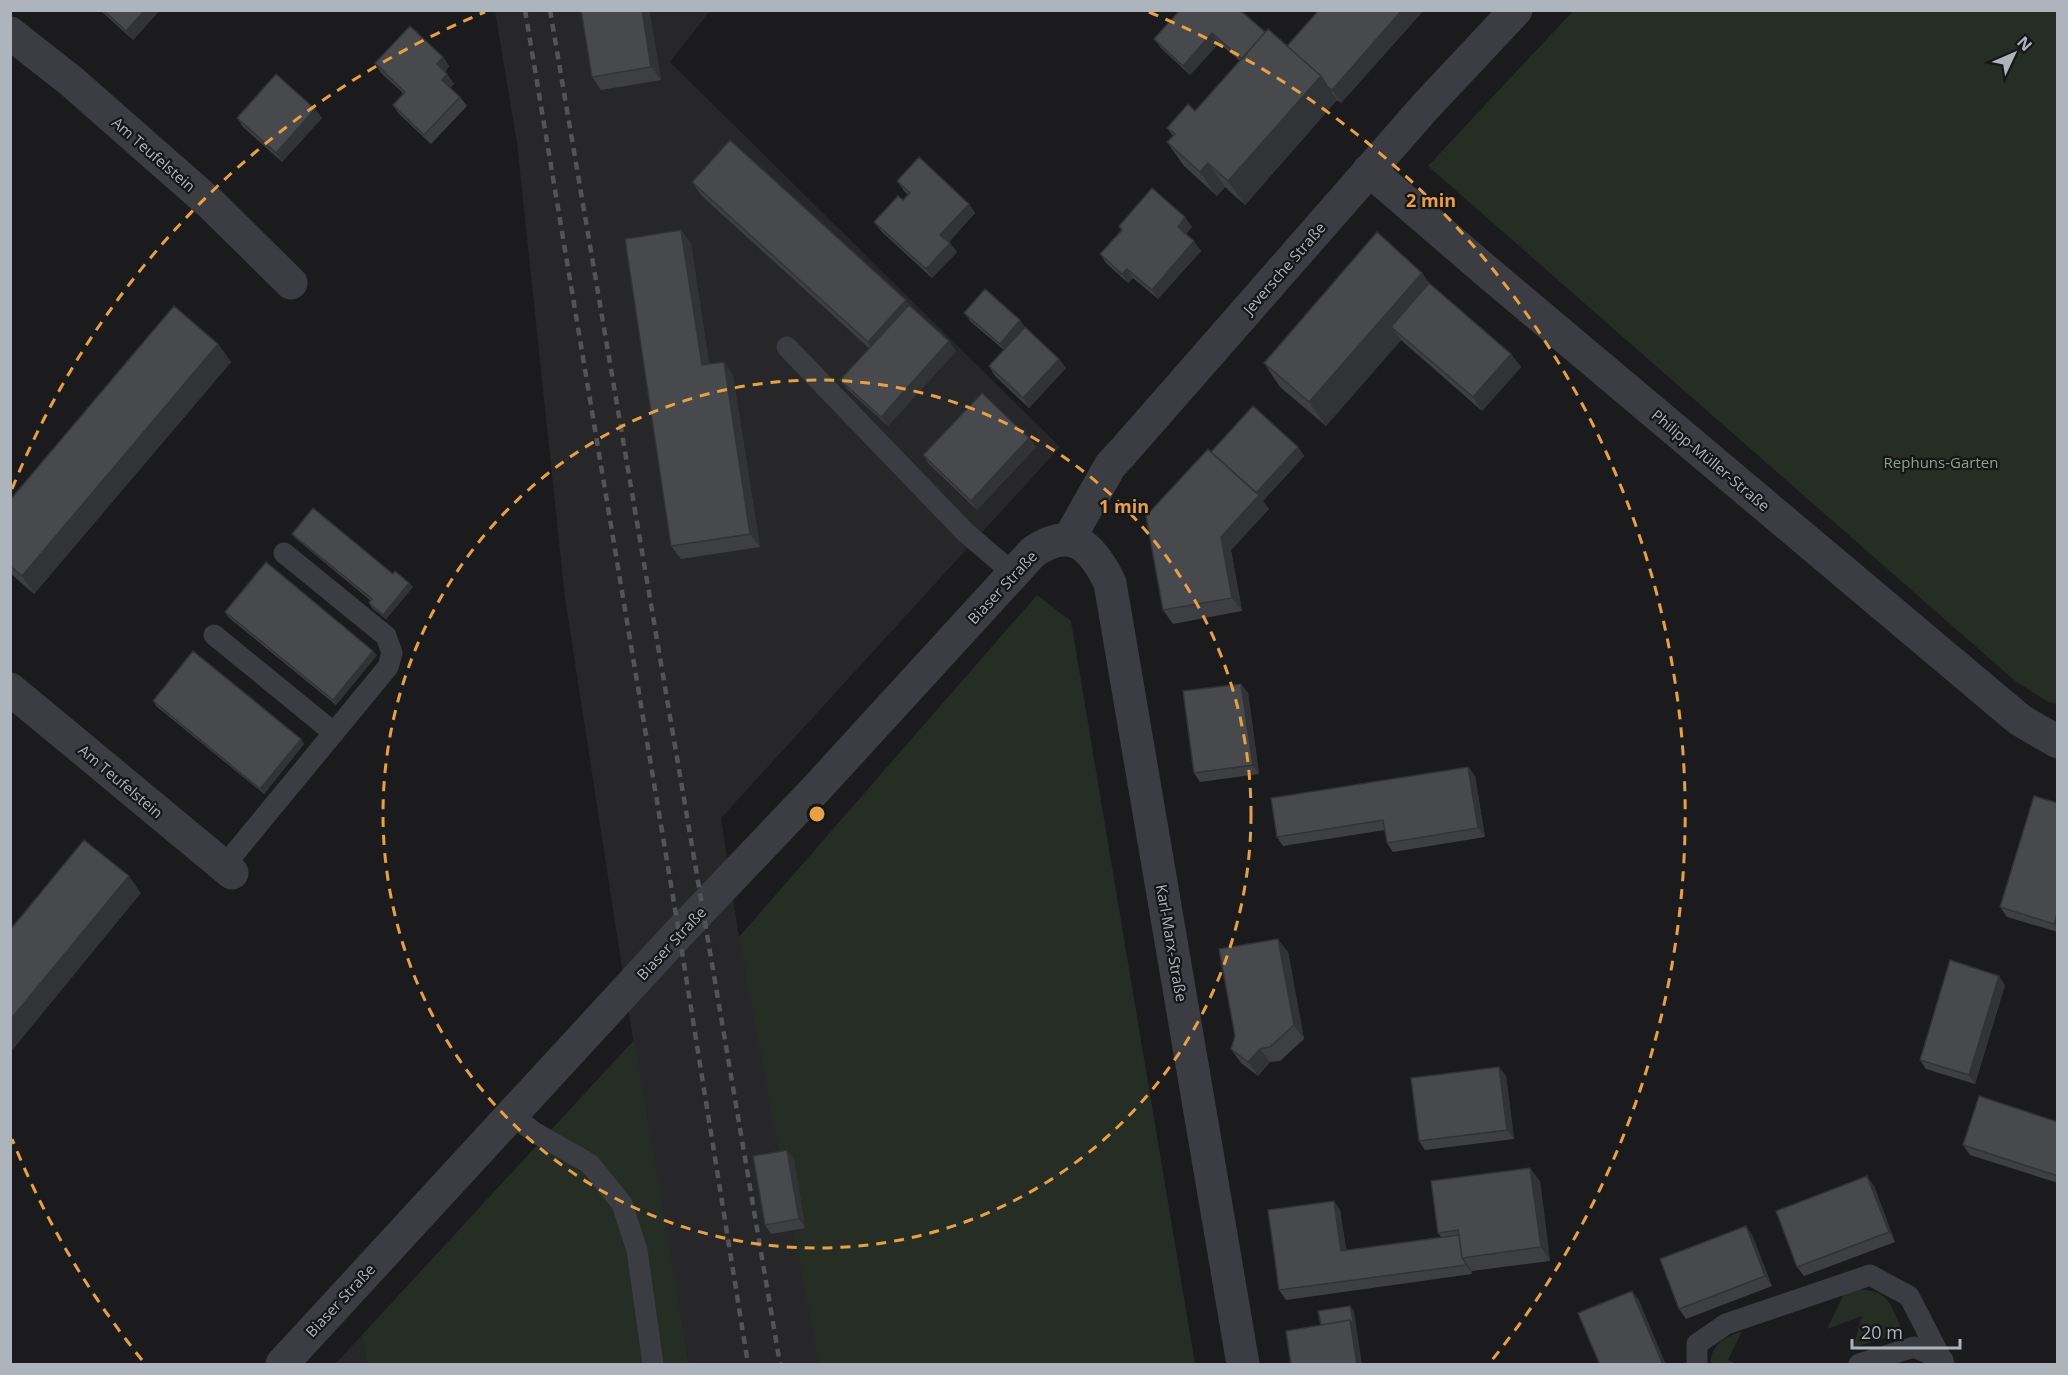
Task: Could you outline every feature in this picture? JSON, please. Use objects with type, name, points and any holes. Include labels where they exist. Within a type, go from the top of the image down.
[{"type":"street","name":"Jeversche Straße","points":[[1069,539],[1110,466],[1425,107],[1516,10]]},
{"type":"street","name":"Am Teufelstein","points":[[10,33],[71,81],[211,204],[291,283]]},
{"type":"street","name":"Philipp-Müller-Straße","points":[[1369,170],[2010,712],[2058,742]]},
{"type":"street","name":"Biaser Straße","points":[[282,1365],[1033,552],[1046,543],[1058,539],[1069,539]]},
{"type":"street","name":"Karl-Marx-Straße","points":[[1069,539],[1081,544],[1092,553],[1102,565],[1110,583],[1243,1365]]},
{"type":"street","name":"Am Teufelstein","points":[[10,689],[228,869]]},
{"type":"lane","points":[[787,347],[965,532],[1013,573]]},
{"type":"lane","points":[[228,869],[388,667],[392,653],[386,636],[284,553]]},
{"type":"lane","points":[[214,635],[334,733]]},
{"type":"lane","points":[[512,1115],[534,1132],[590,1164],[622,1204],[637,1250],[654,1365]]},
{"type":"lane","points":[[1697,1365],[1697,1344],[1726,1324],[1870,1275],[1909,1296],[1943,1362]]},
{"type":"lane","points":[[1859,1365],[1914,1347],[1943,1362]]},
{"type":"shaded area","points":[[495,11],[710,11],[670,62],[1060,447],[721,818],[739,937],[825,1364],[689,1364],[639,1078],[565,598],[517,143]]},
{"type":"shaded area","points":[[362,1335],[367,1364],[335,1364]]},
{"type":"green space","name":"Rephuns-Garten","points":[[1573,11],[2057,11],[2057,704],[2048,702],[2014,680],[1428,166]]},
{"type":"green space","points":[[1037,595],[1071,621],[1195,1364],[819,1364],[739,937]]},
{"type":"green space","points":[[634,1040],[689,1364],[367,1364],[362,1335]]},
{"type":"green space","points":[[1846,1289],[1870,1291],[1884,1297],[1903,1332],[1853,1348],[1862,1316],[1827,1329]]},
{"type":"green space","points":[[1742,1331],[1728,1360],[1737,1364],[1711,1364],[1711,1357],[1716,1346]]},
{"type":"building","points":[[103,10],[145,10],[126,31]]},
{"type":"building","points":[[581,10],[642,10],[651,67],[592,77]]},
{"type":"building","points":[[1180,10],[1240,10],[1265,32],[1242,59],[1212,33],[1183,66],[1154,39]]},
{"type":"building","points":[[1319,10],[1402,10],[1332,90],[1321,76],[1287,46]]},
{"type":"building","points":[[410,26],[443,57],[437,64],[447,74],[442,80],[460,97],[424,135],[393,105],[405,92],[375,63]]},
{"type":"building","points":[[1268,29],[1321,76],[1228,181],[1208,163],[1200,172],[1167,142],[1175,134],[1167,128],[1188,104],[1195,111]]},
{"type":"building","points":[[276,74],[315,109],[276,153],[237,118]]},
{"type":"building","points":[[730,140],[906,300],[868,342],[692,182]]},
{"type":"building","points":[[919,157],[969,204],[940,235],[950,243],[926,269],[874,222],[898,196],[903,200],[910,193],[897,181]]},
{"type":"building","points":[[1152,188],[1185,217],[1178,227],[1194,241],[1152,290],[1127,269],[1122,274],[1100,254],[1122,230],[1119,226]]},
{"type":"building","points":[[681,230],[702,365],[724,362],[750,534],[671,546],[625,239]]},
{"type":"building","points":[[1377,232],[1422,273],[1309,402],[1264,363]]},
{"type":"building","points":[[1429,283],[1511,354],[1473,397],[1391,327]]},
{"type":"building","points":[[985,289],[1020,320],[1000,344],[964,313]]},
{"type":"building","points":[[909,305],[949,341],[881,417],[840,380]]},
{"type":"building","points":[[174,306],[218,344],[22,576],[10,566],[10,500]]},
{"type":"building","points":[[1025,327],[1059,359],[1023,398],[989,366]]},
{"type":"building","points":[[982,393],[1029,438],[971,501],[923,455]]},
{"type":"building","points":[[1253,406],[1298,447],[1256,493],[1211,452]]},
{"type":"building","points":[[1208,449],[1259,495],[1221,537],[1232,598],[1163,610],[1146,516]]},
{"type":"building","points":[[313,508],[393,574],[395,571],[409,583],[383,615],[369,603],[372,599],[292,534]]},
{"type":"building","points":[[266,562],[373,651],[333,700],[225,612]]},
{"type":"building","points":[[193,651],[301,739],[260,789],[153,701]]},
{"type":"building","points":[[1241,684],[1253,765],[1194,773],[1183,691]]},
{"type":"building","points":[[1468,767],[1478,828],[1387,843],[1383,820],[1277,837],[1271,798]]},
{"type":"building","points":[[2034,796],[2058,803],[2058,911],[2054,924],[2000,907]]},
{"type":"building","points":[[84,840],[129,876],[10,1020],[10,930]]},
{"type":"building","points":[[1278,939],[1294,1025],[1270,1047],[1260,1049],[1248,1062],[1231,1049],[1235,1036],[1219,949]]},
{"type":"building","points":[[1950,960],[1999,976],[1969,1075],[1920,1060]]},
{"type":"building","points":[[1499,1067],[1507,1130],[1419,1141],[1411,1078]]},
{"type":"building","points":[[1979,1096],[2058,1122],[2058,1176],[1963,1145]]},
{"type":"building","points":[[787,1150],[799,1219],[765,1225],[753,1156]]},
{"type":"building","points":[[1530,1168],[1541,1247],[1462,1258],[1458,1230],[1438,1233],[1431,1181]]},
{"type":"building","points":[[1867,1176],[1889,1232],[1797,1267],[1776,1211]]},
{"type":"building","points":[[1334,1201],[1341,1251],[1459,1235],[1462,1258],[1466,1265],[1279,1290],[1268,1210]]},
{"type":"building","points":[[1746,1226],[1765,1276],[1679,1309],[1660,1259]]},
{"type":"building","points":[[1632,1291],[1663,1365],[1600,1365],[1578,1313]]},
{"type":"building","points":[[1350,1306],[1354,1325],[1350,1320],[1321,1325],[1318,1311]]},
{"type":"building","points":[[1350,1320],[1357,1365],[1291,1365],[1286,1331]]},
{"type":"railway","points":[[525,10],[679,933],[748,1364]]},
{"type":"railway","points":[[550,10],[780,1364]]}]
